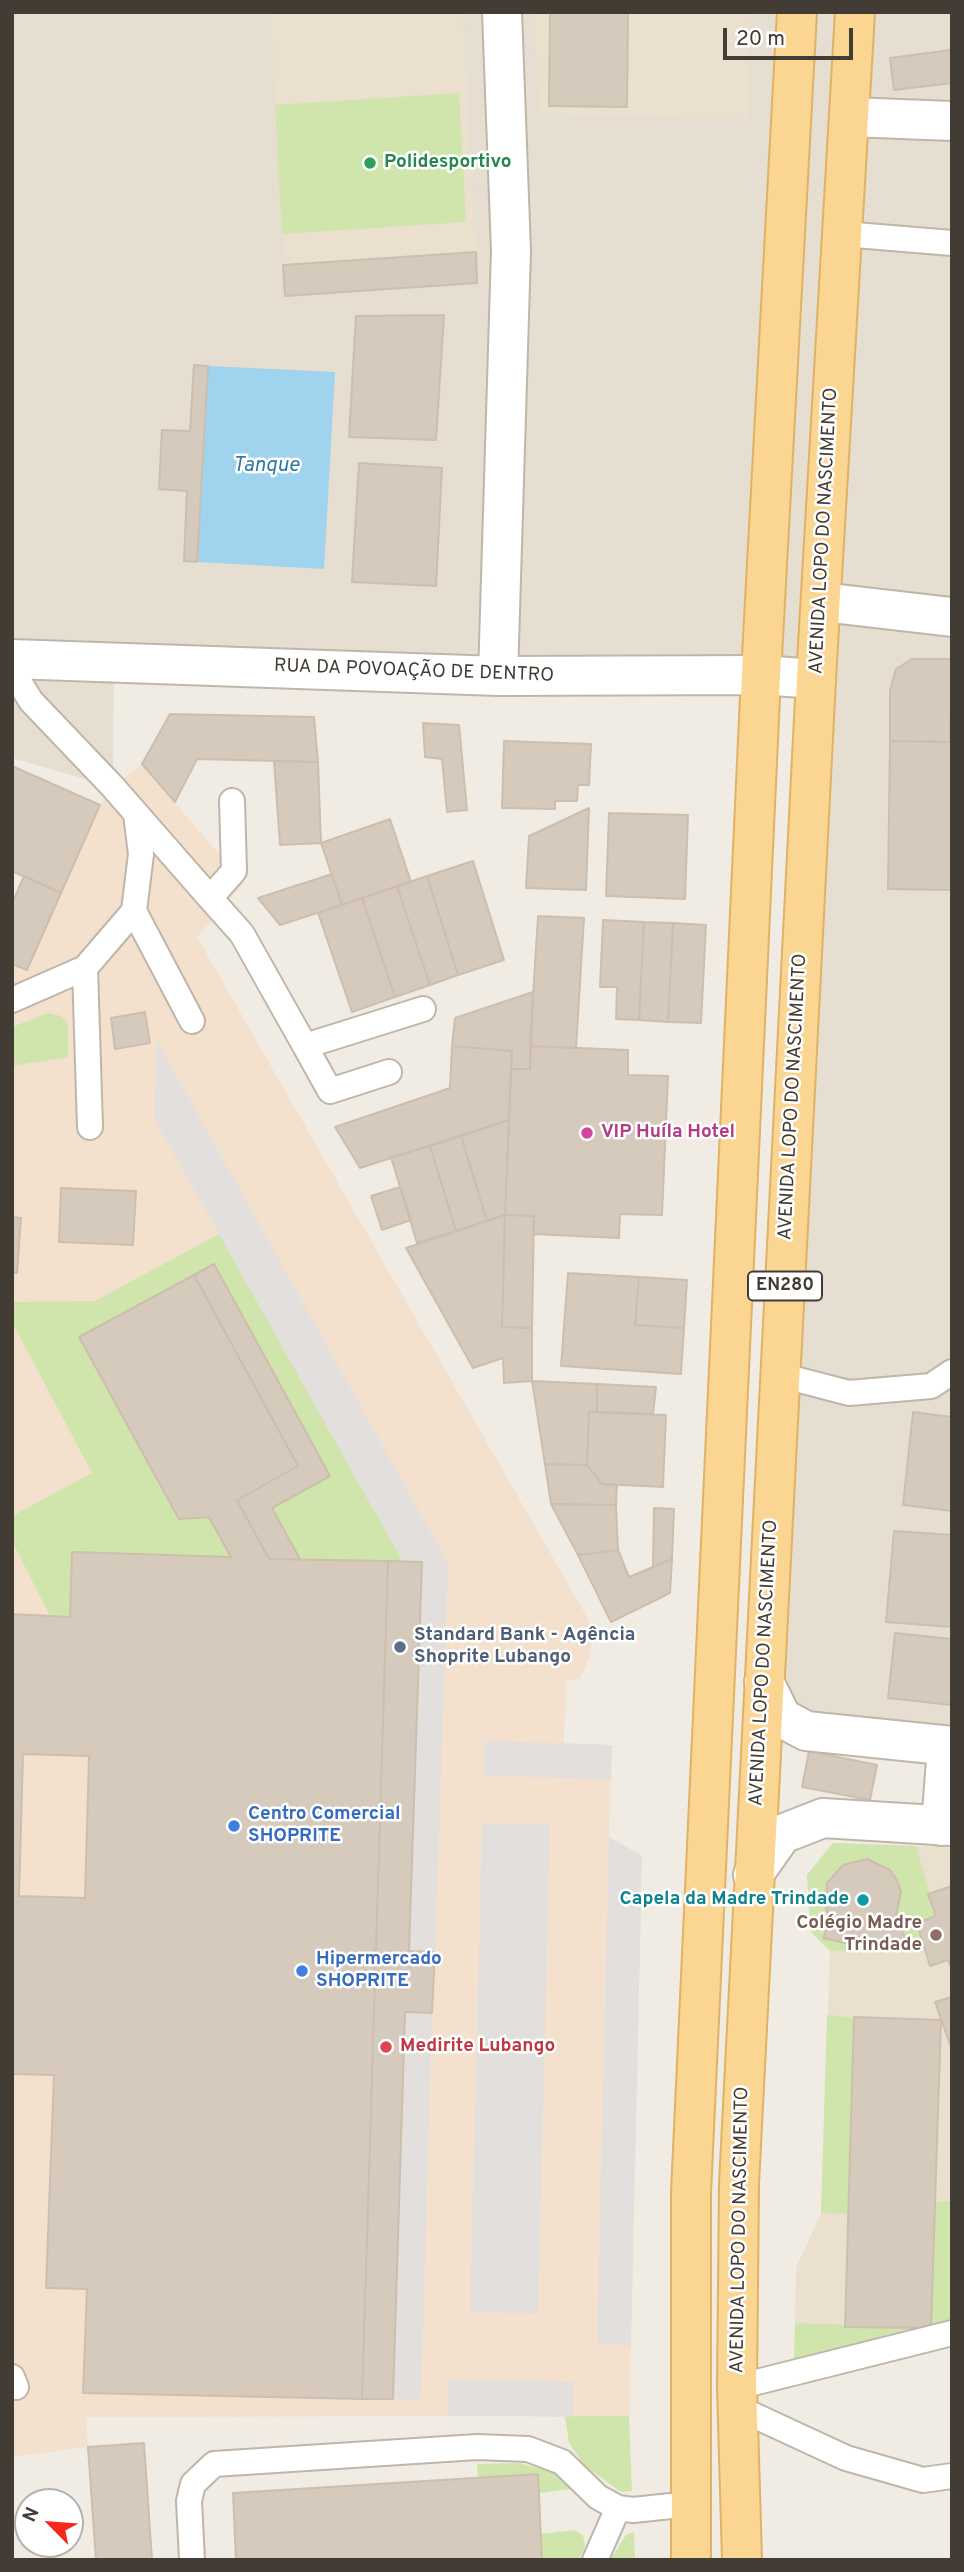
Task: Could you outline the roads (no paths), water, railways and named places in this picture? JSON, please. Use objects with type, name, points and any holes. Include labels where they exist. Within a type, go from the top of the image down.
[{"type":"main road","name":"EN280","points":[[691,2560],[691,2193],[761,676],[797,12]]},
{"type":"main road","name":"AVENIDA LOPO DO NASCIMENTO","points":[[742,2560],[738,2397],[739,2184],[816,679],[855,12]]},
{"type":"street","points":[[498,676],[511,251],[502,12]]},
{"type":"street","points":[[850,117],[952,121]]},
{"type":"street","points":[[821,602],[952,617]]},
{"type":"street","name":"RUA DA POVOAÇÃO DE DENTRO","points":[[12,659],[498,676],[761,676],[816,679]]},
{"type":"street","points":[[754,1875],[782,1834],[823,1818],[947,1826],[949,1747],[806,1731],[782,1718],[764,1682]]},
{"type":"lane","points":[[843,234],[952,243]]},
{"type":"lane","points":[[12,670],[31,701],[113,786],[242,934],[330,1091],[389,1072]]},
{"type":"lane","points":[[210,898],[234,871],[232,801]]},
{"type":"lane","points":[[12,1000],[85,968],[134,911],[142,854],[135,814]]},
{"type":"lane","points":[[134,911],[192,1021]]},
{"type":"lane","points":[[85,968],[90,1127]]},
{"type":"lane","points":[[305,1046],[423,1009]]},
{"type":"lane","points":[[780,1376],[849,1393],[931,1386],[952,1372]]},
{"type":"lane","points":[[738,2397],[952,2333]]},
{"type":"lane","points":[[738,2397],[846,2458],[923,2480],[952,2476]]},
{"type":"lane","points":[[192,2560],[189,2501],[193,2484],[214,2464],[477,2447],[528,2449],[562,2462],[598,2497],[618,2508],[633,2510],[690,2504]]},
{"type":"lane","points":[[594,2560],[618,2508]]},
{"type":"water","name":"Tanque","points":[[208,366],[335,372],[324,569],[197,562]]},
{"type":"place","name":"Polidesportivo","points":[[370,163]]},
{"type":"place","name":"VIP Huíla Hotel","points":[[587,1133]]},
{"type":"place","name":"Standard Bank - Agência Shoprite Lubango","points":[[400,1647]]},
{"type":"place","name":"Centro Comercial SHOPRITE","points":[[234,1826]]},
{"type":"place","name":"Capela da Madre Trindade","points":[[863,1900]]},
{"type":"place","name":"Colégio Madre Trindade","points":[[936,1935]]},
{"type":"place","name":"Hipermercado SHOPRITE","points":[[302,1971]]},
{"type":"place","name":"Medirite Lubango","points":[[386,2047]]}]
